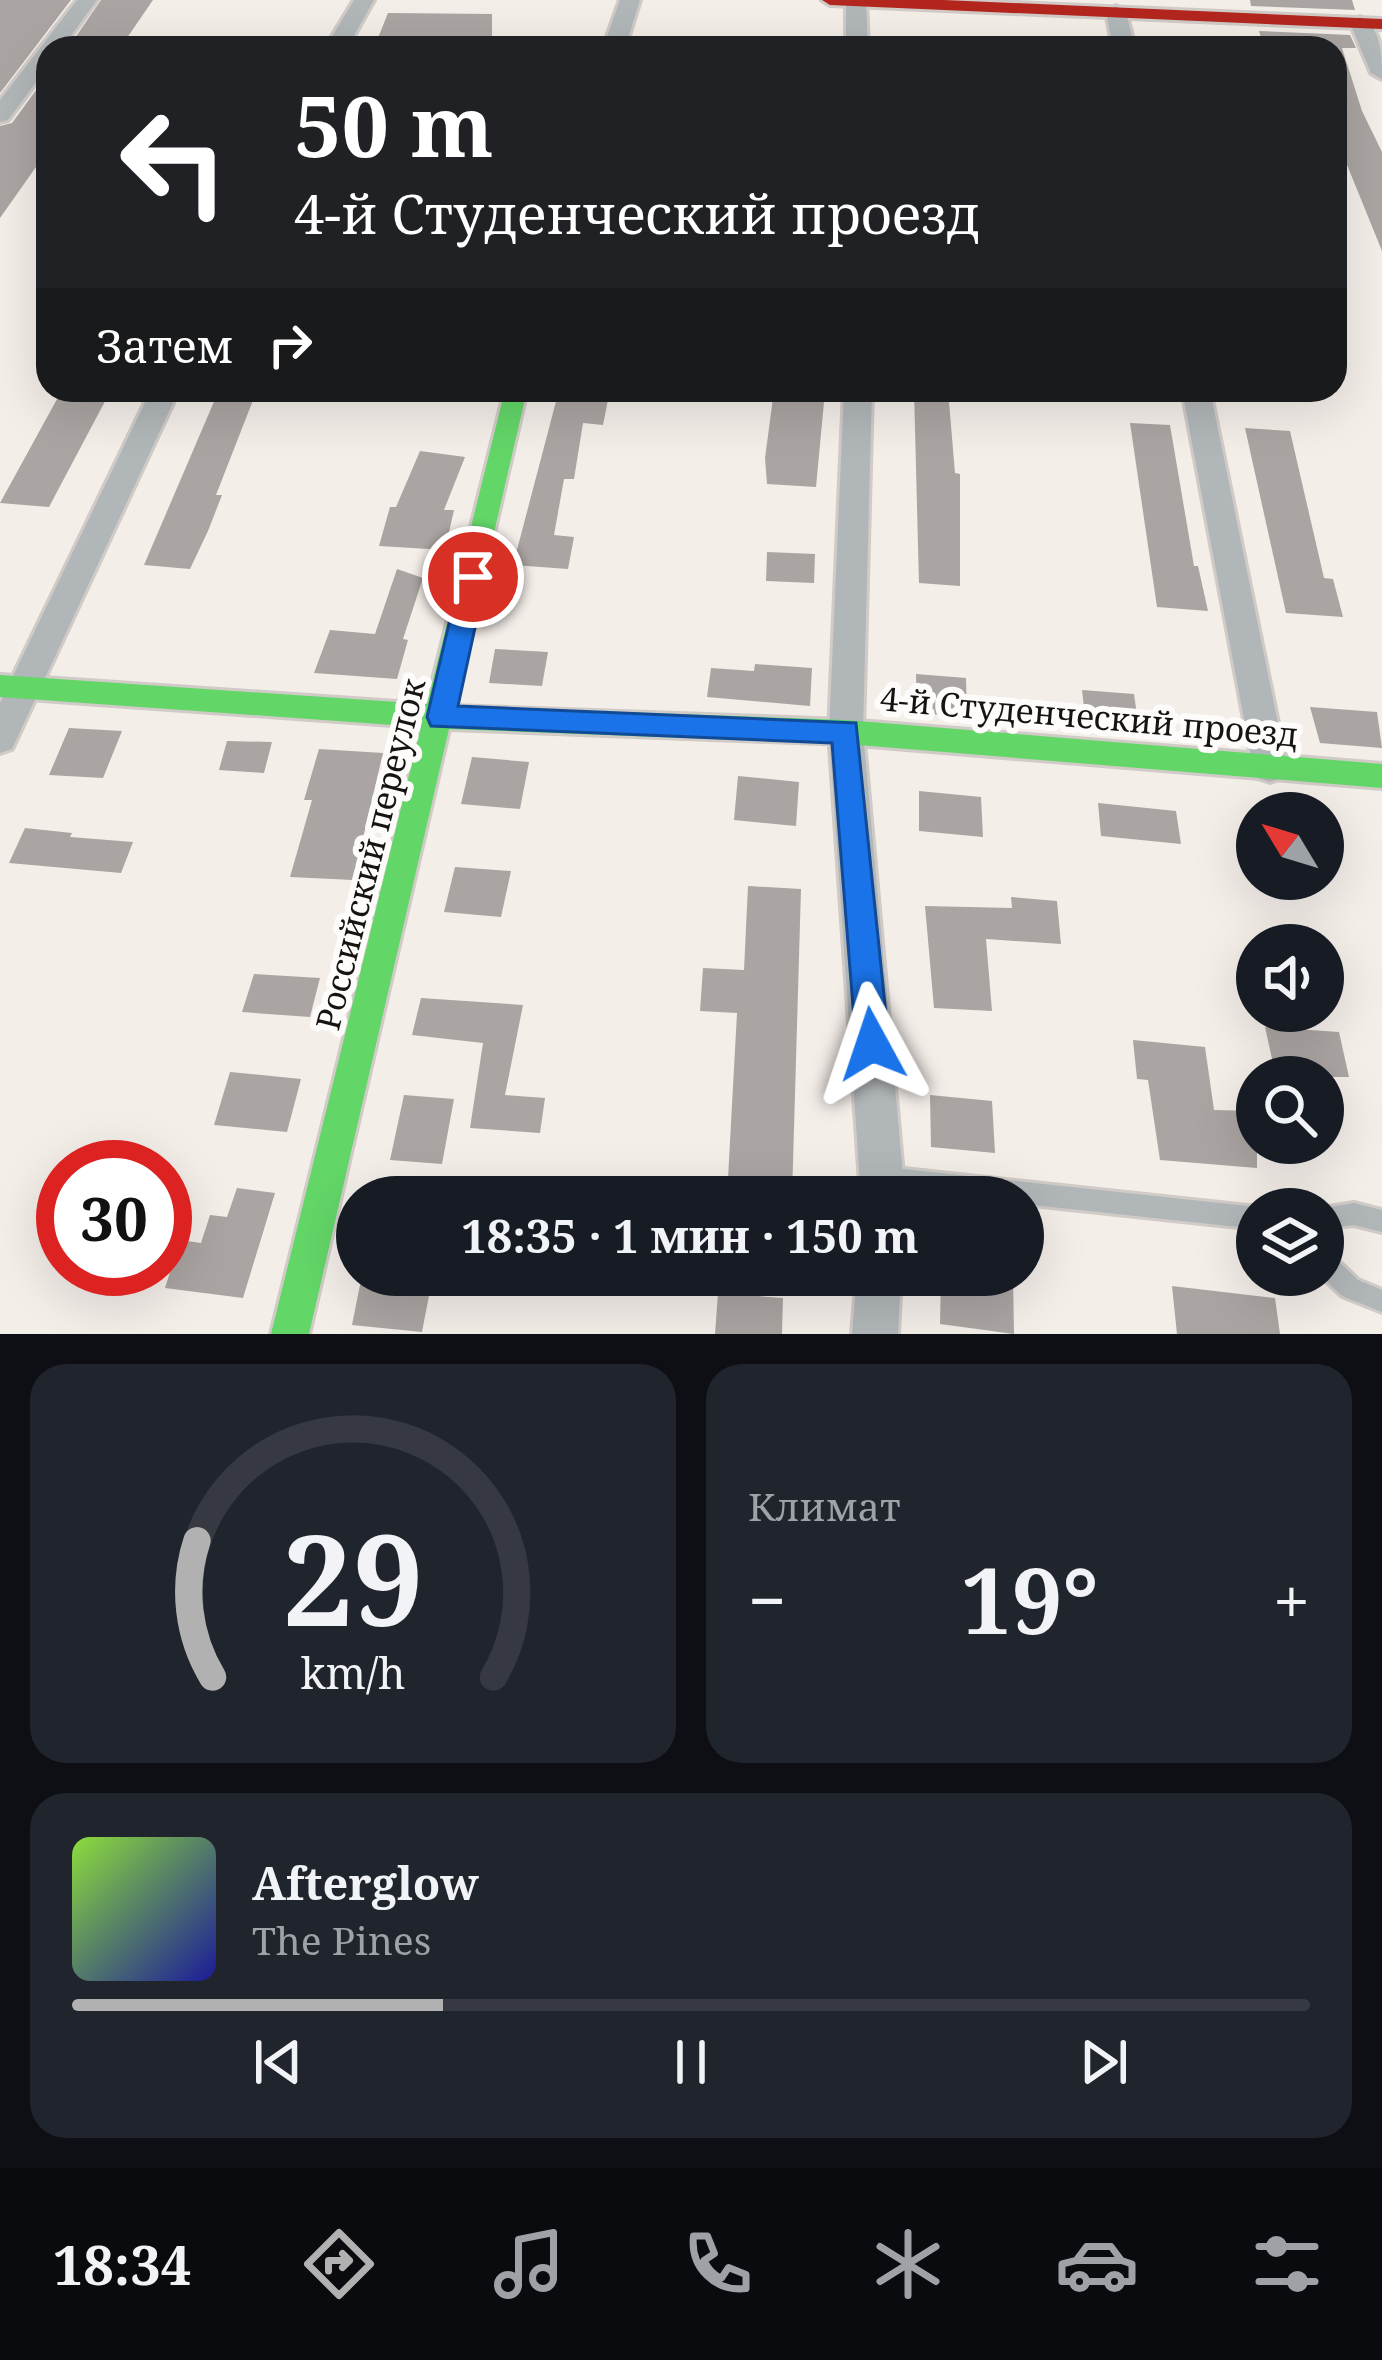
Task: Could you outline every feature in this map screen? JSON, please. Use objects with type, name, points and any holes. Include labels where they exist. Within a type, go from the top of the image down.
[{"type":"street","points":[[60,36],[87,0]]},
{"type":"street","points":[[343,36],[364,0]]},
{"type":"street","points":[[618,36],[630,0]]},
{"type":"street","points":[[830,0],[1371,24],[1382,73]]},
{"type":"street","points":[[856,1],[857,36]]},
{"type":"street","points":[[1116,12],[1121,36]]},
{"type":"street","points":[[0,115],[36,67]]},
{"type":"street","points":[[0,739],[14,686],[159,402]]},
{"type":"street","name":"Российский переулок","points":[[290,1334],[513,402]]},
{"type":"street","points":[[858,402],[846,732],[882,1176]]},
{"type":"street","points":[[1198,402],[1270,767]]},
{"type":"street","name":"4-й Студенческий проезд","points":[[14,686],[441,717],[846,732],[1382,776]]},
{"type":"street","points":[[875,1334],[878,1296]]},
{"type":"lane","points":[[1044,1200],[1236,1216]]},
{"type":"lane","points":[[1344,1215],[1382,1221]]},
{"type":"lane","points":[[1344,1282],[1382,1301]]},
{"type":"building","points":[[0,0],[71,0],[44,36],[36,36],[36,46],[0,93]]},
{"type":"building","points":[[101,0],[153,0],[128,36],[76,36]]},
{"type":"building","points":[[1250,0],[1352,0],[1355,10],[1251,6]]},
{"type":"building","points":[[388,13],[492,14],[492,36],[379,36]]},
{"type":"building","points":[[1259,31],[1350,35],[1356,48],[1347,48],[1347,36],[1260,36]]},
{"type":"building","points":[[1347,64],[1382,152],[1382,251],[1347,165]]},
{"type":"building","points":[[36,90],[36,167],[0,218],[0,126],[12,123]]},
{"type":"building","points":[[55,402],[105,402],[49,507],[0,503]]},
{"type":"building","points":[[214,402],[252,402],[216,495],[222,495],[190,569],[144,565]]},
{"type":"building","points":[[556,402],[608,402],[603,425],[583,423],[574,479],[564,479],[554,535],[574,537],[568,569],[513,565]]},
{"type":"building","points":[[772,402],[824,402],[816,487],[767,484],[765,458]]},
{"type":"building","points":[[914,402],[949,402],[955,473],[960,474],[960,586],[919,583]]},
{"type":"building","points":[[1130,423],[1170,425],[1194,566],[1198,566],[1208,611],[1157,607]]},
{"type":"building","points":[[1245,428],[1290,431],[1324,578],[1333,579],[1343,617],[1286,613]]},
{"type":"building","points":[[420,451],[465,457],[444,510],[454,510],[445,550],[379,546],[390,507],[396,507]]},
{"type":"building","points":[[767,552],[815,554],[814,583],[766,581]]},
{"type":"building","points":[[397,569],[423,578],[403,639],[408,640],[397,679],[314,673],[330,630],[375,634]]},
{"type":"building","points":[[495,649],[548,652],[542,686],[489,683]]},
{"type":"building","points":[[755,664],[812,668],[810,706],[707,697],[711,668],[754,671]]},
{"type":"building","points":[[916,674],[966,678],[967,717],[917,713]]},
{"type":"building","points":[[1082,690],[1134,694],[1139,729],[1086,725]]},
{"type":"building","points":[[1310,707],[1377,712],[1382,748],[1320,743]]},
{"type":"building","points":[[69,728],[122,731],[103,778],[49,775]]},
{"type":"building","points":[[227,741],[272,742],[264,773],[219,770]]},
{"type":"building","points":[[319,749],[383,753],[353,880],[290,877],[312,800],[304,800]]},
{"type":"building","points":[[472,757],[529,762],[520,809],[461,804]]},
{"type":"building","points":[[738,776],[799,782],[796,826],[734,820]]},
{"type":"building","points":[[919,791],[981,797],[983,837],[919,831]]},
{"type":"building","points":[[1098,803],[1176,811],[1181,844],[1101,836]]},
{"type":"building","points":[[25,828],[133,842],[121,873],[9,863]]},
{"type":"building","points":[[455,867],[511,871],[501,917],[444,912]]},
{"type":"building","points":[[748,886],[801,889],[793,1176],[728,1176],[737,1013],[700,1011],[703,968],[744,970]]},
{"type":"building","points":[[1011,897],[1057,901],[1061,944],[986,939],[992,1011],[934,1008],[925,906],[1012,908]]},
{"type":"building","points":[[254,974],[320,978],[310,1017],[242,1012]]},
{"type":"building","points":[[421,998],[523,1005],[505,1095],[545,1098],[540,1133],[470,1128],[483,1043],[412,1035]]},
{"type":"building","points":[[1266,1032],[1339,1032],[1349,1077],[1344,1077],[1344,1056],[1271,1056]]},
{"type":"building","points":[[1133,1040],[1205,1047],[1214,1110],[1236,1111],[1236,1164],[1257,1164],[1257,1168],[1160,1160],[1148,1080],[1137,1079]]},
{"type":"building","points":[[230,1072],[301,1079],[287,1132],[214,1125]]},
{"type":"building","points":[[404,1095],[454,1099],[442,1164],[390,1160]]},
{"type":"building","points":[[930,1095],[992,1101],[995,1153],[931,1147]]},
{"type":"building","points":[[237,1188],[275,1193],[243,1298],[192,1291],[192,1242],[201,1243],[210,1215],[227,1217]]},
{"type":"building","points":[[1172,1286],[1275,1298],[1280,1334],[1177,1334]]},
{"type":"building","points":[[358,1296],[429,1296],[422,1332],[352,1325]]},
{"type":"building","points":[[718,1296],[783,1298],[782,1334],[715,1334]]},
{"type":"building","points":[[941,1296],[1013,1296],[1014,1334],[940,1324]]},
{"type":"traffic: fast","points":[[290,1334],[513,402]]},
{"type":"traffic: fast","points":[[0,686],[441,717],[846,732],[1382,776]]},
{"type":"traffic: jam","points":[[830,0],[1382,24]]},
{"type":"route","points":[[473,577],[441,717],[846,732],[872,1044]]}]
